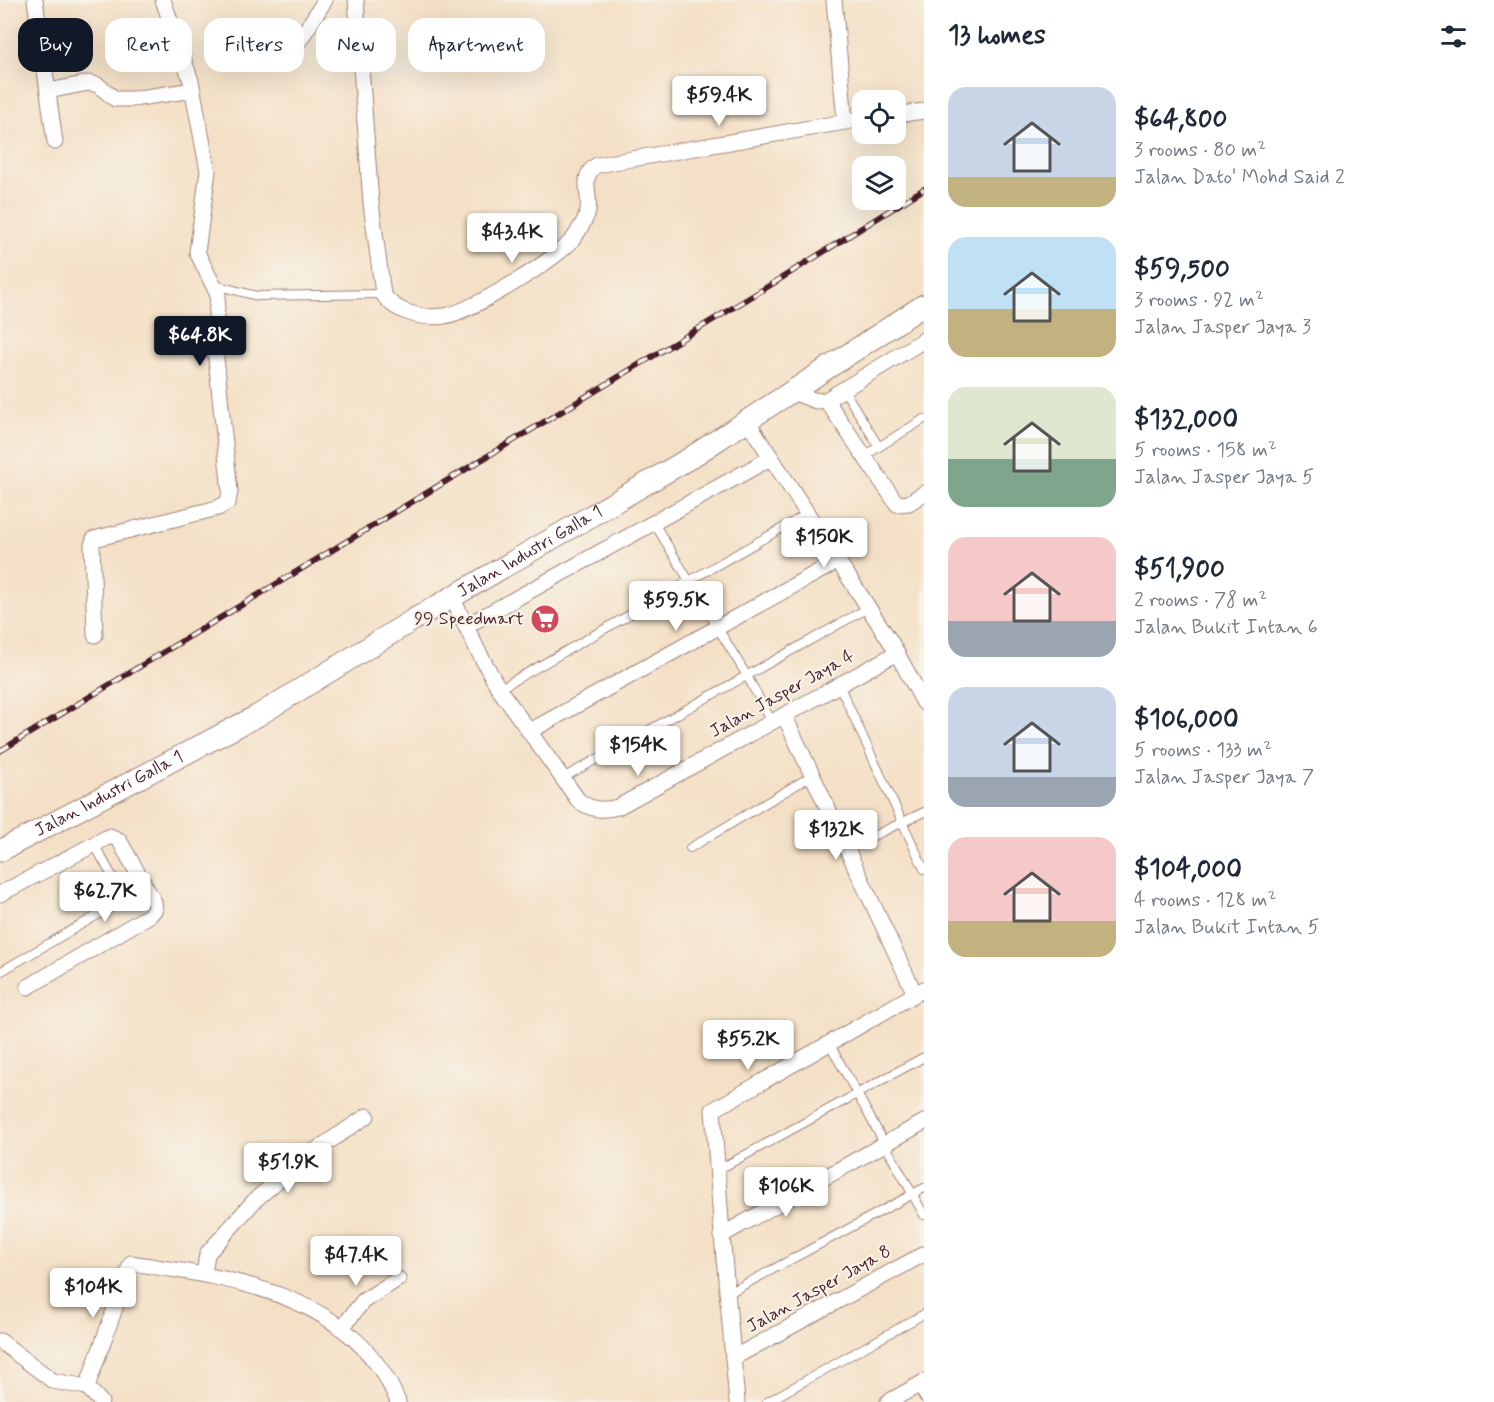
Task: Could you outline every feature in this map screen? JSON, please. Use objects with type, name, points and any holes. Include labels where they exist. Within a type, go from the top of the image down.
[{"type":"main road","name":"Jalan Industri Galla 1","points":[[0,851],[257,716],[452,597],[748,422],[924,305]]},
{"type":"street","points":[[35,0],[55,142]]},
{"type":"street","points":[[95,635],[92,545],[94,539],[218,508],[228,501],[230,492],[214,339],[218,296],[215,285],[197,252],[208,171],[193,90],[164,0]]},
{"type":"street","points":[[304,34],[326,0]]},
{"type":"street","points":[[356,0],[371,203],[383,294],[387,301],[411,315],[445,316],[486,299],[528,274],[574,238],[588,212],[587,177],[589,170],[597,165],[852,120]]},
{"type":"street","points":[[834,0],[845,121]]},
{"type":"street","points":[[48,91],[89,83],[98,85],[115,99],[132,99],[193,90]]},
{"type":"street","points":[[906,114],[924,111]]},
{"type":"street","points":[[793,392],[816,400],[826,400],[924,340]]},
{"type":"street","points":[[826,400],[897,504],[909,502],[924,493]]},
{"type":"street","points":[[748,422],[897,653],[924,704]]},
{"type":"street","points":[[466,626],[771,458]]},
{"type":"street","points":[[530,731],[838,561]]},
{"type":"street","name":"Jalan Jasper Jaya 4","points":[[452,597],[499,689],[563,778],[585,805],[594,809],[611,808],[897,653]]},
{"type":"street","points":[[737,1402],[712,1110],[920,991],[813,775],[778,719]]},
{"type":"street","points":[[0,894],[105,837],[114,837],[154,902],[153,912],[28,987]]},
{"type":"street","points":[[204,1274],[207,1254],[256,1198],[307,1156],[368,1116]]},
{"type":"street","points":[[722,1235],[924,1122]]},
{"type":"street","name":"Jalan Jasper Jaya 8","points":[[733,1358],[923,1258]]},
{"type":"street","points":[[87,1386],[131,1263],[204,1274],[265,1289],[309,1306],[342,1328],[373,1359],[398,1402]]},
{"type":"street","points":[[342,1328],[363,1301],[398,1279]]},
{"type":"street","points":[[0,1341],[52,1381],[87,1386],[101,1402]]},
{"type":"street","points":[[888,1402],[922,1389]]},
{"type":"lane","points":[[215,285],[256,296],[383,294]]},
{"type":"lane","points":[[844,390],[879,447]]},
{"type":"lane","points":[[864,456],[924,419]]},
{"type":"lane","points":[[499,689],[807,514]]},
{"type":"lane","points":[[654,523],[747,676],[778,719]]},
{"type":"lane","points":[[563,778],[868,608]]},
{"type":"lane","points":[[839,685],[924,869]]},
{"type":"lane","points":[[690,848],[813,775]]},
{"type":"lane","points":[[848,848],[924,812]]},
{"type":"lane","points":[[0,972],[125,899],[93,844]]},
{"type":"lane","points":[[829,1043],[924,1215]]},
{"type":"lane","points":[[718,1170],[924,1057]]},
{"type":"lane","points":[[727,1294],[924,1188]]},
{"type":"lane","points":[[767,1402],[924,1314]]},
{"type":"railway","points":[[0,751],[764,289],[924,189]]},
{"type":"place","name":"99 Speedmart","points":[[545,619]]}]
